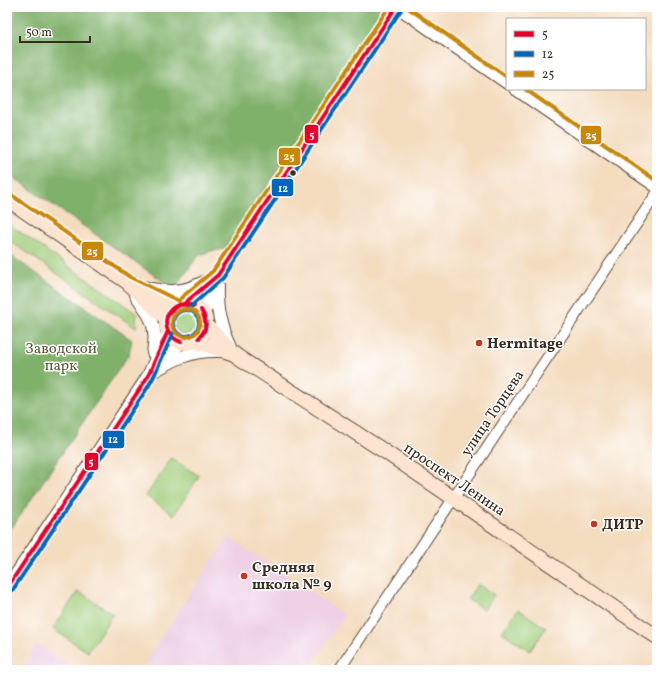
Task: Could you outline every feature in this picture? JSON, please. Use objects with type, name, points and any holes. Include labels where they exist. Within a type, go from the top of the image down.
[{"type":"main road","points":[[7,199],[127,282],[167,325],[172,336],[188,342],[233,353]]},
{"type":"main road","points":[[127,282],[181,304],[192,304],[197,306],[205,320],[233,353]]},
{"type":"main road","points":[[167,325],[170,312],[181,304]]},
{"type":"main road","points":[[188,342],[200,338],[204,332],[205,320]]},
{"type":"main road","name":"проспект Ленина","points":[[233,353],[453,498],[657,637]]},
{"type":"street","points":[[205,320],[218,275],[396,7],[506,83]]},
{"type":"street","points":[[515,90],[657,188]]},
{"type":"street","name":"улица Торцева","points":[[339,670],[657,193]]},
{"type":"street","points":[[127,282],[174,292],[187,289],[218,275]]},
{"type":"street","points":[[181,304],[218,275]]},
{"type":"street","points":[[149,374],[178,358],[191,353],[204,351],[233,353],[217,313],[218,275]]},
{"type":"street","points":[[127,282],[152,320],[155,329],[156,339],[149,374]]},
{"type":"street","points":[[7,588],[149,374],[167,325]]},
{"type":"street","points":[[149,374],[188,342]]},
{"type":"shaded area","name":"Средняя школа № 9","points":[[228,537],[345,615],[308,670],[161,670],[146,660]]},
{"type":"shaded area","points":[[37,644],[78,670],[21,670]]},
{"type":"green space","points":[[7,7],[387,7],[226,249],[211,251],[198,256],[174,289],[7,173]]},
{"type":"green space","points":[[7,223],[137,314],[136,328],[7,239]]},
{"type":"green space","name":"Заводской парк","points":[[7,253],[132,340],[129,354],[7,535]]},
{"type":"green space","points":[[186,311],[195,314],[198,323],[195,332],[186,335],[177,332],[174,323],[177,314]]},
{"type":"green space","points":[[171,458],[199,476],[174,515],[146,496]]},
{"type":"green space","points":[[478,584],[494,595],[484,610],[467,599]]},
{"type":"green space","points":[[78,591],[113,614],[88,652],[53,629]]},
{"type":"green space","points":[[518,609],[546,628],[530,651],[502,632]]},
{"type":"transit line","name":"25","points":[[181,298],[213,271],[389,7]]},
{"type":"transit line","name":"5","points":[[185,303],[218,275],[396,7]]},
{"type":"transit line","name":"25","points":[[407,7],[506,76]]},
{"type":"transit line","name":"12","points":[[189,308],[223,278],[401,10]]},
{"type":"transit line","name":"25","points":[[526,90],[657,181]]},
{"type":"transit line","name":"25","points":[[10,194],[130,277],[179,301]]},
{"type":"transit line","name":"5","points":[[181,342],[173,337],[168,331],[166,324],[167,317],[170,311],[176,306],[184,304],[194,306]]},
{"type":"transit line","name":"5","points":[[167,317],[175,307],[185,304],[194,306]]},
{"type":"transit line","name":"25","points":[[186,309],[196,313],[200,323],[196,333],[186,337],[176,333],[172,323],[176,313],[186,309]]},
{"type":"transit line","name":"12","points":[[186,310],[196,313],[199,323],[196,333],[186,336],[176,333],[173,323],[176,313],[186,310]]},
{"type":"transit line","name":"5","points":[[199,338],[204,332],[205,328],[205,321],[201,310]]},
{"type":"transit line","name":"5","points":[[199,338],[204,332],[206,325],[201,310]]},
{"type":"transit line","name":"5","points":[[7,588],[143,384],[168,331]]},
{"type":"transit line","name":"12","points":[[12,591],[148,387],[173,333]]},
{"type":"place","name":"Hermitage","points":[[479,343]]},
{"type":"place","name":"ДИТР","points":[[594,524]]},
{"type":"place","name":"Средняя школа № 9","points":[[244,576]]}]
